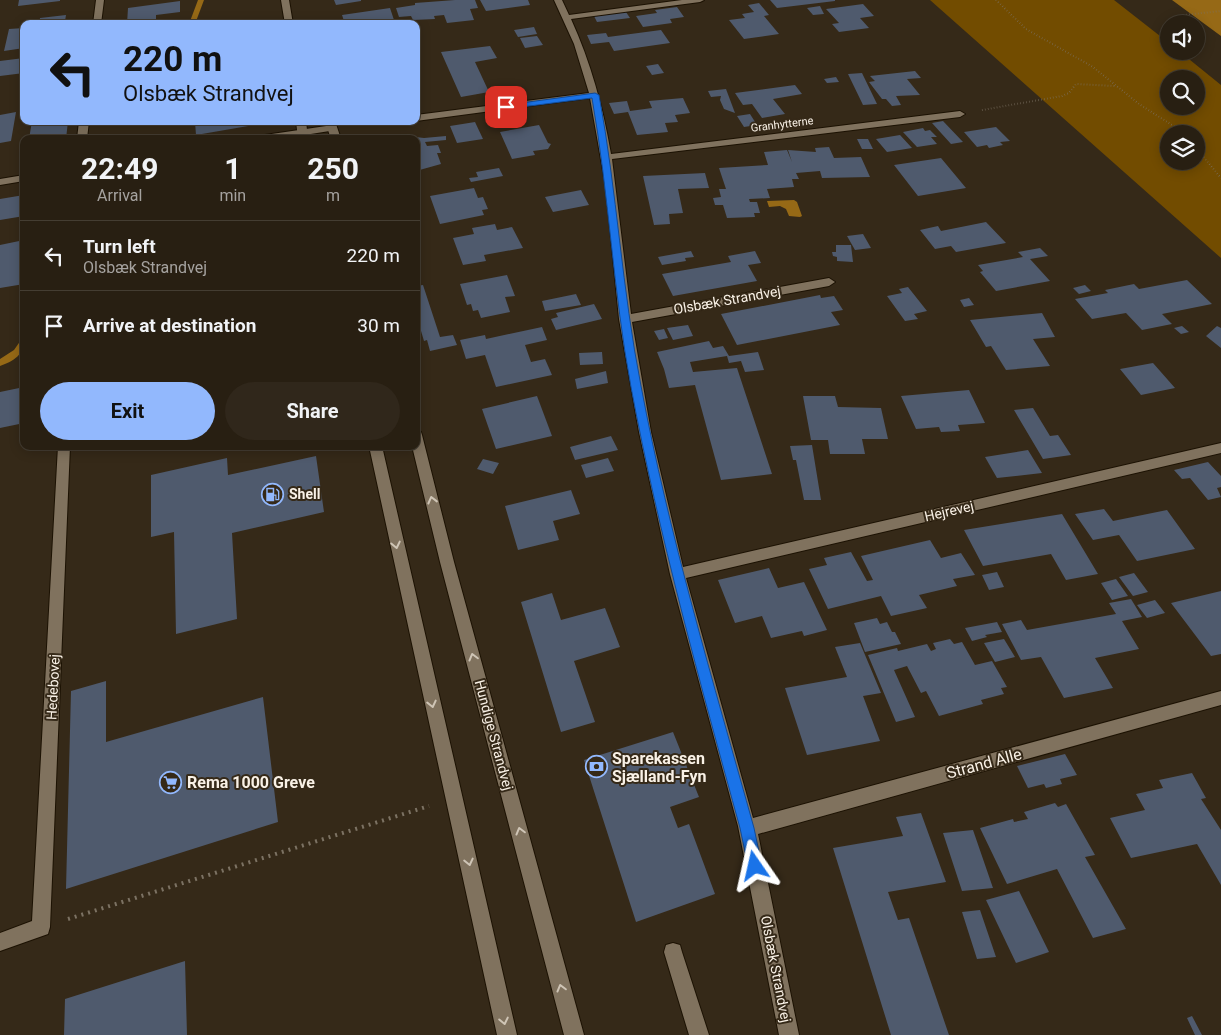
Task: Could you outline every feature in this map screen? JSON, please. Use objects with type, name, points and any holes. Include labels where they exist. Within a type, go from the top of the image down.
[{"type":"street","points":[[98,20],[100,0]]},
{"type":"street","name":"Olsbæk Strandvej","points":[[558,0],[568,18],[595,95],[607,157],[624,319],[636,387],[677,574],[747,828],[789,1035]]},
{"type":"street","points":[[568,18],[700,0]]},
{"type":"street","points":[[286,3],[288,20]]},
{"type":"street","points":[[286,3],[292,20]]},
{"type":"street","points":[[420,117],[595,95]]},
{"type":"street","name":"Granhytterne","points":[[607,157],[960,114]]},
{"type":"street","points":[[303,135],[332,125]]},
{"type":"street","points":[[0,182],[20,179]]},
{"type":"street","name":"Olsbæk Strandvej","points":[[624,319],[830,282]]},
{"type":"street","name":"Hejrevej","points":[[677,574],[1221,448]]},
{"type":"street","name":"Hedebovej","points":[[41,927],[64,450]]},
{"type":"street","points":[[376,450],[507,1035]]},
{"type":"street","name":"Hundige Strandvej","points":[[420,450],[447,562],[574,1035]]},
{"type":"street","name":"Strand Alle","points":[[747,828],[1221,698]]},
{"type":"street","points":[[0,942],[41,927]]},
{"type":"street","points":[[673,952],[699,1035]]},
{"type":"path","points":[[996,0],[1026,29],[1093,67],[1139,104],[1172,125]]},
{"type":"path","points":[[1183,15],[1221,11]]},
{"type":"path","points":[[960,114],[1062,96],[1069,93],[1076,84],[1116,86]]},
{"type":"path","points":[[1205,159],[1221,178]]},
{"type":"path","points":[[41,927],[454,798]]},
{"type":"shaded area","points":[[930,0],[1114,0],[1160,36],[1160,60],[1190,60],[1202,70],[1160,70],[1160,115],[1205,115],[1205,72],[1221,85],[1221,258]]},
{"type":"shaded area","points":[[1172,0],[1221,0],[1221,36],[1205,24],[1205,15],[1192,15]]},
{"type":"shaded area","points":[[794,200],[797,202],[802,216],[800,217],[789,216],[786,209],[780,206],[769,207],[767,201]]},
{"type":"building","points":[[19,0],[60,0],[60,1],[18,6]]},
{"type":"building","points":[[334,0],[361,0],[361,1],[336,5]]},
{"type":"building","points":[[475,0],[478,8],[470,9],[474,20],[447,23],[444,15],[434,16],[435,19],[413,20],[411,16],[399,17],[396,8],[415,5],[415,3]]},
{"type":"building","points":[[480,0],[528,0],[530,5],[486,11]]},
{"type":"building","points":[[770,0],[835,0],[835,1],[777,8]]},
{"type":"building","points":[[180,1],[180,12],[156,15],[156,20],[127,20],[128,8]]},
{"type":"building","points":[[759,3],[769,15],[764,16],[779,34],[744,39],[729,20],[745,18],[742,14],[754,12],[748,5]]},
{"type":"building","points":[[863,4],[874,16],[860,18],[869,28],[839,32],[832,24],[839,23],[826,9]]},
{"type":"building","points":[[820,6],[824,14],[813,15],[807,8]]},
{"type":"building","points":[[677,7],[684,17],[670,19],[672,23],[643,27],[636,16],[657,13],[655,10]]},
{"type":"building","points":[[390,8],[394,20],[344,20],[342,15]]},
{"type":"building","points":[[626,12],[630,18],[597,22],[594,16]]},
{"type":"building","points":[[66,15],[65,20],[40,20],[40,18]]},
{"type":"building","points":[[534,27],[537,34],[518,37],[514,30]]},
{"type":"building","points":[[20,28],[20,49],[4,51],[9,29]]},
{"type":"building","points":[[661,30],[670,43],[614,51],[609,42],[591,44],[587,35],[606,33],[608,37]]},
{"type":"building","points":[[537,36],[543,45],[525,48],[520,38]]},
{"type":"building","points":[[490,46],[497,58],[475,62],[489,92],[461,97],[441,52]]},
{"type":"building","points":[[20,58],[20,74],[0,76],[0,61]]},
{"type":"building","points":[[658,64],[664,73],[652,75],[646,66]]},
{"type":"building","points":[[915,71],[921,78],[907,79],[920,95],[896,96],[901,105],[892,106],[886,99],[882,99],[869,82],[875,81],[870,76]]},
{"type":"building","points":[[862,73],[877,104],[863,105],[848,74]]},
{"type":"building","points":[[836,77],[839,82],[827,83],[824,79]]},
{"type":"building","points":[[795,85],[802,94],[773,99],[785,114],[762,118],[752,104],[743,105],[735,93]]},
{"type":"building","points":[[726,89],[735,113],[724,109],[720,100],[721,96],[711,97],[708,91]]},
{"type":"building","points":[[683,98],[690,113],[675,115],[678,122],[665,123],[668,132],[637,135],[628,112],[614,114],[609,103],[627,101],[630,111],[652,108],[649,101]]},
{"type":"building","points":[[16,112],[11,141],[0,143],[0,115]]},
{"type":"building","points":[[750,114],[757,125],[744,127],[737,116]]},
{"type":"building","points":[[943,121],[963,142],[951,144],[932,123]]},
{"type":"building","points":[[475,122],[483,139],[457,143],[450,126]]},
{"type":"building","points":[[31,125],[68,125],[66,135],[30,135]]},
{"type":"building","points":[[195,125],[254,125],[196,135]]},
{"type":"building","points":[[539,125],[548,143],[551,144],[548,149],[533,151],[535,155],[512,159],[500,132]]},
{"type":"building","points":[[996,127],[1010,141],[1000,142],[1003,145],[989,148],[987,145],[977,147],[964,132]]},
{"type":"building","points":[[923,128],[925,131],[930,130],[937,137],[931,137],[937,144],[917,147],[903,132]]},
{"type":"building","points":[[900,135],[912,148],[887,152],[876,139]]},
{"type":"building","points":[[446,136],[446,140],[425,142],[427,146],[438,145],[441,153],[437,153],[441,164],[420,170],[420,138]]},
{"type":"building","points":[[857,139],[868,139],[873,149],[862,149]]},
{"type":"building","points":[[829,147],[834,158],[861,157],[870,177],[822,178],[820,171],[796,173],[799,179],[792,179],[794,187],[767,189],[770,198],[749,199],[750,202],[757,202],[760,213],[754,213],[755,217],[727,218],[723,205],[715,205],[713,198],[721,197],[719,189],[726,189],[719,168],[768,165],[764,152],[787,150],[792,162],[788,150],[816,152],[815,148]]},
{"type":"building","points":[[941,158],[966,188],[918,196],[894,165]]},
{"type":"building","points":[[499,168],[503,176],[471,182],[469,178],[478,177],[476,172]]},
{"type":"building","points":[[705,173],[709,188],[678,189],[683,213],[669,214],[670,224],[654,225],[643,176]]},
{"type":"building","points":[[474,188],[478,198],[483,197],[488,209],[482,210],[484,215],[440,224],[430,196]]},
{"type":"building","points":[[581,190],[589,205],[553,212],[545,197]]},
{"type":"building","points":[[20,196],[20,217],[0,220],[0,199]]},
{"type":"building","points":[[986,222],[1006,243],[956,252],[951,246],[935,249],[920,230],[938,226],[941,231]]},
{"type":"building","points":[[495,224],[497,230],[512,227],[523,248],[484,255],[486,261],[463,265],[453,238],[474,234],[472,228]]},
{"type":"building","points":[[863,234],[871,248],[855,250],[847,236]]},
{"type":"building","points":[[20,241],[20,285],[0,288],[0,245]]},
{"type":"building","points":[[836,245],[851,245],[853,262],[837,261],[837,257],[833,256],[832,252],[836,252]]},
{"type":"building","points":[[1040,248],[1048,256],[1030,259],[1050,281],[996,291],[980,272],[983,271],[978,265],[1023,257],[1018,252]]},
{"type":"building","points":[[691,251],[694,257],[685,258],[686,261],[662,265],[658,257]]},
{"type":"building","points":[[755,251],[761,263],[748,265],[757,281],[673,296],[662,274],[731,262],[728,256]]},
{"type":"building","points":[[507,275],[515,296],[505,297],[510,312],[481,318],[478,310],[473,311],[471,304],[467,305],[460,284]]},
{"type":"building","points":[[1187,280],[1212,304],[1162,314],[1172,324],[1142,330],[1126,313],[1092,319],[1075,299],[1108,293],[1105,290],[1134,284],[1139,289]]},
{"type":"building","points":[[420,285],[423,285],[440,337],[453,335],[457,345],[430,351],[427,340],[424,341],[420,328]]},
{"type":"building","points":[[1085,285],[1091,291],[1079,294],[1073,288]]},
{"type":"building","points":[[908,287],[927,311],[914,314],[918,319],[905,321],[887,296],[902,293],[899,289]]},
{"type":"building","points":[[576,294],[581,305],[545,311],[542,301]]},
{"type":"building","points":[[820,295],[821,298],[834,296],[843,310],[831,312],[840,325],[737,345],[721,314]]},
{"type":"building","points":[[969,298],[974,305],[964,307],[960,300]]},
{"type":"building","points":[[594,304],[602,319],[556,330],[551,319],[558,317],[556,313]]},
{"type":"building","points":[[1042,313],[1055,337],[1033,339],[1050,366],[1006,370],[991,346],[986,347],[970,320]]},
{"type":"building","points":[[688,325],[693,336],[673,340],[667,328]]},
{"type":"building","points":[[1182,326],[1189,332],[1181,334],[1174,328]]},
{"type":"building","points":[[1217,326],[1221,328],[1221,348],[1206,336]]},
{"type":"building","points":[[542,327],[547,340],[525,345],[531,362],[545,359],[552,375],[496,387],[485,355],[466,359],[460,340],[485,335],[486,339]]},
{"type":"building","points":[[664,329],[668,338],[659,340],[654,331]]},
{"type":"building","points":[[709,341],[713,348],[723,346],[729,356],[758,352],[764,370],[745,372],[741,361],[729,363],[727,356],[690,362],[693,372],[737,368],[772,474],[721,480],[695,385],[669,388],[657,352]]},
{"type":"building","points":[[602,352],[603,364],[580,365],[579,353]]},
{"type":"building","points":[[1153,363],[1175,388],[1141,395],[1120,369]]},
{"type":"building","points":[[606,371],[608,383],[577,389],[575,379]]},
{"type":"building","points":[[20,388],[20,424],[0,428],[0,392]]},
{"type":"building","points":[[969,390],[985,423],[958,425],[960,431],[941,432],[939,427],[916,429],[901,396]]},
{"type":"building","points":[[537,396],[552,436],[496,449],[482,409]]},
{"type":"building","points":[[803,396],[835,396],[838,407],[881,408],[888,439],[862,439],[865,454],[830,454],[828,440],[811,440]]},
{"type":"building","points":[[1033,408],[1050,436],[1058,435],[1071,455],[1043,459],[1014,410]]},
{"type":"building","points":[[611,436],[618,450],[575,460],[570,447]]},
{"type":"building","points":[[812,445],[821,500],[804,500],[796,460],[793,460],[790,446]]},
{"type":"building","points":[[1028,450],[1042,473],[997,478],[985,457]]},
{"type":"building","points":[[316,456],[324,512],[232,533],[237,619],[176,634],[174,532],[151,537],[151,475],[227,458],[228,475]]},
{"type":"building","points":[[608,458],[614,471],[586,478],[581,465]]},
{"type":"building","points":[[483,459],[499,463],[493,474],[477,469]]},
{"type":"building","points":[[1208,462],[1221,476],[1221,487],[1217,488],[1221,497],[1208,500],[1190,478],[1182,479],[1174,470]]},
{"type":"building","points":[[571,490],[580,514],[553,521],[559,540],[518,550],[505,506]]},
{"type":"building","points":[[1104,509],[1113,521],[1167,510],[1195,549],[1137,561],[1119,535],[1093,540],[1075,514]]},
{"type":"building","points":[[1062,514],[1098,574],[1066,580],[1051,554],[983,566],[964,530]]},
{"type":"building","points":[[930,540],[941,558],[961,553],[975,575],[953,579],[957,586],[919,595],[927,608],[891,616],[881,596],[828,609],[809,569],[827,565],[824,558],[851,552],[867,581],[873,580],[861,556]]},
{"type":"building","points":[[769,568],[778,588],[804,582],[827,630],[804,636],[802,631],[771,638],[762,616],[735,623],[718,580]]},
{"type":"building","points":[[997,572],[1004,587],[989,590],[982,575]]},
{"type":"building","points":[[1134,573],[1148,592],[1133,596],[1119,577]]},
{"type":"building","points":[[1116,579],[1128,596],[1112,600],[1101,583]]},
{"type":"building","points":[[1221,591],[1221,654],[1211,656],[1171,603]]},
{"type":"building","points":[[552,593],[561,620],[605,608],[620,647],[574,661],[595,722],[561,732],[521,602]]},
{"type":"building","points":[[1131,599],[1142,617],[1122,621],[1139,649],[1095,658],[1113,688],[1064,698],[1041,657],[1021,660],[1002,624],[1021,620],[1027,630],[1116,614],[1109,603]]},
{"type":"building","points":[[1155,600],[1165,613],[1147,618],[1137,605]]},
{"type":"building","points":[[877,618],[880,624],[887,622],[901,644],[865,652],[854,623]]},
{"type":"building","points":[[997,622],[1002,632],[985,635],[987,637],[972,641],[965,628]]},
{"type":"building","points":[[950,639],[954,644],[962,642],[975,665],[992,661],[1007,687],[1001,688],[1004,694],[981,700],[983,704],[939,716],[926,691],[921,693],[907,666],[894,670],[915,717],[896,722],[868,655],[897,648],[898,651],[927,644],[931,651],[936,649],[933,643]]},
{"type":"building","points":[[1004,639],[1015,657],[995,662],[984,643]]},
{"type":"building","points":[[860,643],[881,693],[863,696],[880,741],[807,755],[785,688],[847,677],[835,647]]},
{"type":"building","name":"Rema 1000 Greve","points":[[106,681],[106,742],[263,697],[278,822],[66,889],[71,691]]},
{"type":"building","points":[[673,732],[699,797],[670,807],[678,828],[689,824],[715,894],[636,922],[584,760]]},
{"type":"building","points":[[1065,754],[1077,775],[1060,779],[1062,784],[1046,788],[1044,784],[1028,788],[1017,766]]},
{"type":"building","points":[[1192,773],[1206,798],[1201,799],[1221,830],[1221,885],[1197,844],[1131,858],[1110,818],[1145,810],[1136,794],[1163,788],[1159,780]]},
{"type":"building","points":[[1055,803],[1058,807],[1066,804],[1095,855],[1085,857],[1126,929],[1093,938],[1057,869],[1007,884],[980,828],[1013,819],[1014,822],[1028,819],[1024,812]]},
{"type":"building","points":[[921,813],[946,882],[888,892],[898,920],[909,918],[949,1035],[891,1035],[833,848],[903,836],[896,817]]},
{"type":"building","points":[[973,830],[993,888],[962,891],[943,833]]},
{"type":"building","points":[[1019,891],[1049,952],[1016,963],[986,900]]},
{"type":"building","points":[[980,910],[996,957],[977,959],[962,912]]},
{"type":"building","points":[[185,961],[187,1035],[64,1035],[65,999]]},
{"type":"building","points":[[1192,1016],[1202,1035],[1195,1035],[1187,1018]]},
{"type":"waterway","points":[[194,20],[201,0]]},
{"type":"waterway","points":[[0,363],[17,352],[20,348]]},
{"type":"place","name":"Shell","points":[[273,494]]},
{"type":"place","name":"Sparekassen Sjælland-Fyn","points":[[596,767]]},
{"type":"place","name":"Rema 1000 Greve","points":[[171,782]]},
{"type":"route","points":[[506,107],[595,95],[607,157],[624,319],[636,387],[677,574],[747,828],[755,866]]}]
